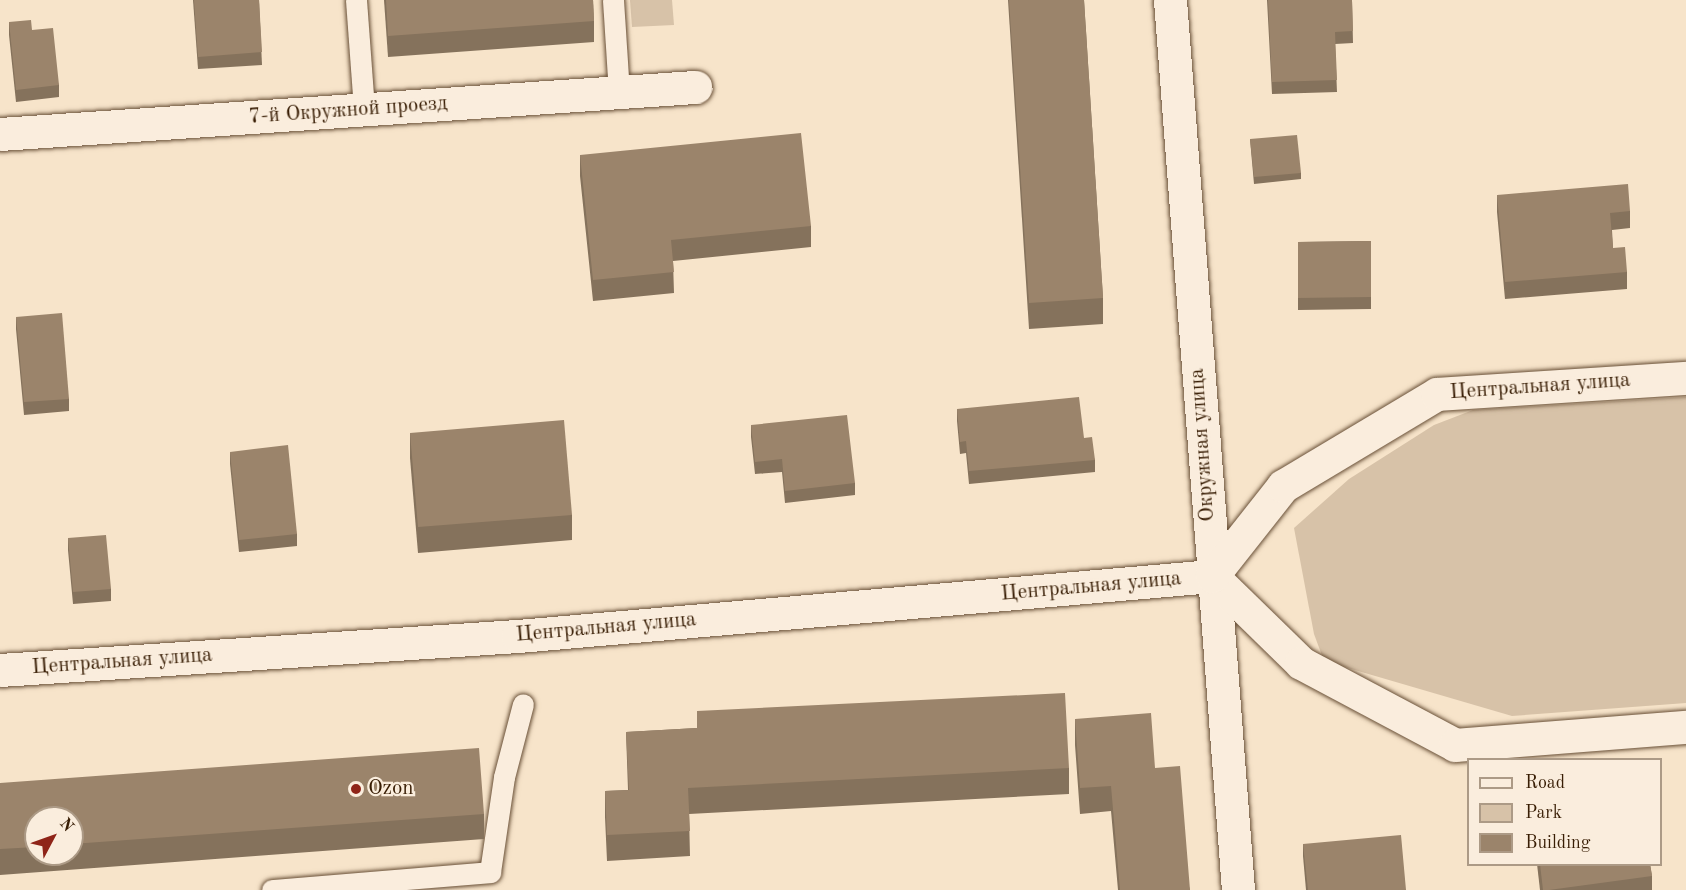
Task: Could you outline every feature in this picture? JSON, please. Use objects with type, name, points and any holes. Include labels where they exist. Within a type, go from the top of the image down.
[{"type":"street","name":"Окружная улица","points":[[1170,0],[1212,576],[1238,890]]},
{"type":"street","name":"7-й Окружной проезд","points":[[0,134],[695,87]]},
{"type":"street","name":"Центральная улица","points":[[0,670],[518,636],[1212,576],[1283,486],[1437,394],[1686,378]]},
{"type":"street","name":"Центральная улица","points":[[1212,576],[1301,663],[1455,745],[1686,727]]},
{"type":"lane","points":[[356,0],[364,110]]},
{"type":"lane","points":[[613,0],[619,92]]},
{"type":"lane","points":[[272,890],[490,872],[504,777],[523,704]]},
{"type":"green space","points":[[630,0],[672,0],[674,25],[632,27]]},
{"type":"green space","points":[[1686,397],[1686,703],[1512,716],[1324,661],[1314,634],[1294,528],[1349,479],[1434,425],[1473,410]]},
{"type":"building","points":[[194,0],[259,0],[262,52],[198,57]]},
{"type":"building","points":[[386,0],[593,0],[594,21],[388,36]]},
{"type":"building","points":[[1009,0],[1084,0],[1103,298],[1029,303]]},
{"type":"building","points":[[1268,0],[1352,0],[1353,31],[1335,32],[1337,80],[1272,82]]},
{"type":"building","points":[[31,20],[32,30],[53,28],[59,85],[16,90],[9,22]]},
{"type":"building","points":[[801,133],[811,226],[671,240],[674,272],[593,280],[580,155]]},
{"type":"building","points":[[1297,135],[1301,173],[1254,177],[1250,139]]},
{"type":"building","points":[[1628,184],[1630,211],[1610,213],[1613,248],[1625,247],[1627,272],[1505,282],[1497,195]]},
{"type":"building","points":[[1371,241],[1371,297],[1298,298],[1298,242]]},
{"type":"building","points":[[62,313],[69,399],[24,402],[16,317]]},
{"type":"building","points":[[1079,397],[1084,438],[1092,437],[1095,460],[969,471],[966,441],[960,442],[957,409]]},
{"type":"building","points":[[847,415],[855,483],[785,491],[782,459],[755,462],[751,425]]},
{"type":"building","points":[[564,420],[572,515],[418,527],[410,433]]},
{"type":"building","points":[[288,445],[297,534],[239,540],[230,452]]},
{"type":"building","points":[[106,535],[111,589],[73,592],[68,538]]},
{"type":"building","points":[[1065,693],[1069,768],[688,788],[690,831],[607,835],[605,791],[629,790],[626,732],[697,728],[697,711]]},
{"type":"building","points":[[1151,713],[1155,768],[1180,766],[1190,890],[1120,890],[1111,786],[1080,788],[1075,719]]},
{"type":"building","points":[[479,748],[484,814],[84,843],[84,806],[24,806],[24,848],[0,849],[0,783]]},
{"type":"building","points":[[1401,835],[1406,890],[1308,890],[1303,844]]},
{"type":"building","points":[[1540,866],[1650,866],[1652,876],[1543,890]]},
{"type":"place","name":"Ozon","points":[[356,789]]}]
